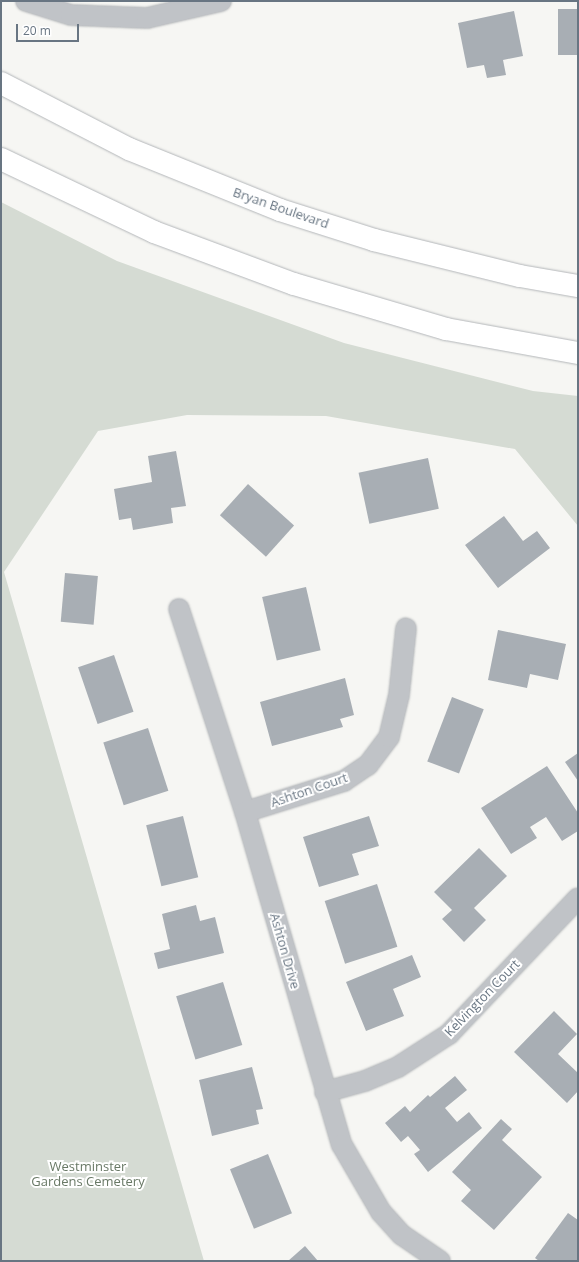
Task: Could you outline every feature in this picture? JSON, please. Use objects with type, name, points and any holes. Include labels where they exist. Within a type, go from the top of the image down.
[{"type":"highway","name":"Bryan Boulevard","points":[[1,83],[129,148],[280,210],[374,240],[520,276],[578,286]]},
{"type":"highway","points":[[1,159],[154,232],[294,284],[446,329],[578,353]]},
{"type":"street","points":[[26,1],[71,15],[147,18],[221,1]]},
{"type":"street","name":"Ashton Drive","points":[[179,609],[245,812],[325,1092],[342,1145],[381,1212],[402,1235],[440,1261]]},
{"type":"street","name":"Ashton Court","points":[[245,812],[344,781],[368,765],[389,737],[399,695],[406,628]]},
{"type":"street","name":"Kelvington Court","points":[[325,1092],[365,1081],[398,1067],[449,1034],[578,898]]},
{"type":"green space","name":"Westminster Gardens Cemetery","points":[[1,202],[117,261],[344,343],[533,391],[578,396],[578,526],[515,449],[326,416],[187,415],[98,431],[4,572],[204,1261],[1,1261]]},
{"type":"building","points":[[558,9],[578,9],[578,55],[558,55]]},
{"type":"building","points":[[514,11],[523,56],[503,60],[506,75],[487,78],[484,65],[467,68],[458,23]]},
{"type":"building","points":[[176,451],[186,506],[171,508],[173,523],[133,530],[131,518],[119,520],[114,489],[152,482],[148,456]]},
{"type":"building","points":[[428,458],[439,509],[369,524],[359,473]]},
{"type":"building","points":[[248,484],[294,525],[266,557],[220,515]]},
{"type":"building","points":[[504,516],[523,541],[537,531],[550,548],[498,588],[465,545]]},
{"type":"building","points":[[65,573],[98,576],[94,625],[61,622]]},
{"type":"building","points":[[306,587],[321,650],[277,660],[262,597]]},
{"type":"building","points":[[498,630],[566,644],[558,680],[530,674],[527,688],[488,680]]},
{"type":"building","points":[[114,655],[134,712],[98,724],[78,667]]},
{"type":"building","points":[[345,678],[354,715],[340,719],[343,727],[272,746],[260,702]]},
{"type":"building","points":[[452,697],[484,709],[459,774],[427,761]]},
{"type":"building","points":[[148,728],[168,791],[124,805],[103,743]]},
{"type":"building","points":[[578,753],[578,781],[565,762]]},
{"type":"building","points":[[547,766],[578,813],[578,831],[562,841],[546,817],[530,827],[537,838],[511,854],[481,808]]},
{"type":"building","points":[[183,816],[198,877],[161,886],[146,825]]},
{"type":"building","points":[[369,816],[379,846],[352,854],[359,875],[319,887],[303,837]]},
{"type":"building","points":[[479,848],[507,876],[474,908],[486,920],[464,942],[442,919],[452,910],[434,892]]},
{"type":"building","points":[[377,884],[397,947],[345,964],[325,901]]},
{"type":"building","points":[[196,905],[200,921],[215,917],[224,953],[158,969],[154,953],[170,949],[162,914]]},
{"type":"building","points":[[412,955],[421,977],[393,989],[404,1016],[366,1031],[346,982]]},
{"type":"building","points":[[223,982],[242,1045],[195,1059],[176,996]]},
{"type":"building","points":[[554,1011],[577,1034],[558,1054],[578,1073],[578,1091],[567,1103],[514,1052]]},
{"type":"building","points":[[252,1067],[263,1109],[256,1110],[259,1124],[212,1136],[199,1080]]},
{"type":"building","points":[[455,1076],[467,1090],[445,1108],[457,1122],[469,1112],[482,1128],[428,1172],[414,1154],[420,1150],[408,1136],[401,1142],[385,1123],[405,1106],[410,1112],[428,1095],[430,1097]]},
{"type":"building","points":[[501,1119],[512,1129],[502,1140],[542,1177],[494,1230],[461,1201],[471,1190],[452,1172]]},
{"type":"building","points":[[268,1154],[292,1213],[254,1229],[230,1169]]},
{"type":"building","points":[[568,1213],[578,1220],[578,1261],[539,1261],[535,1258]]},
{"type":"building","points":[[305,1246],[318,1261],[288,1261]]}]
